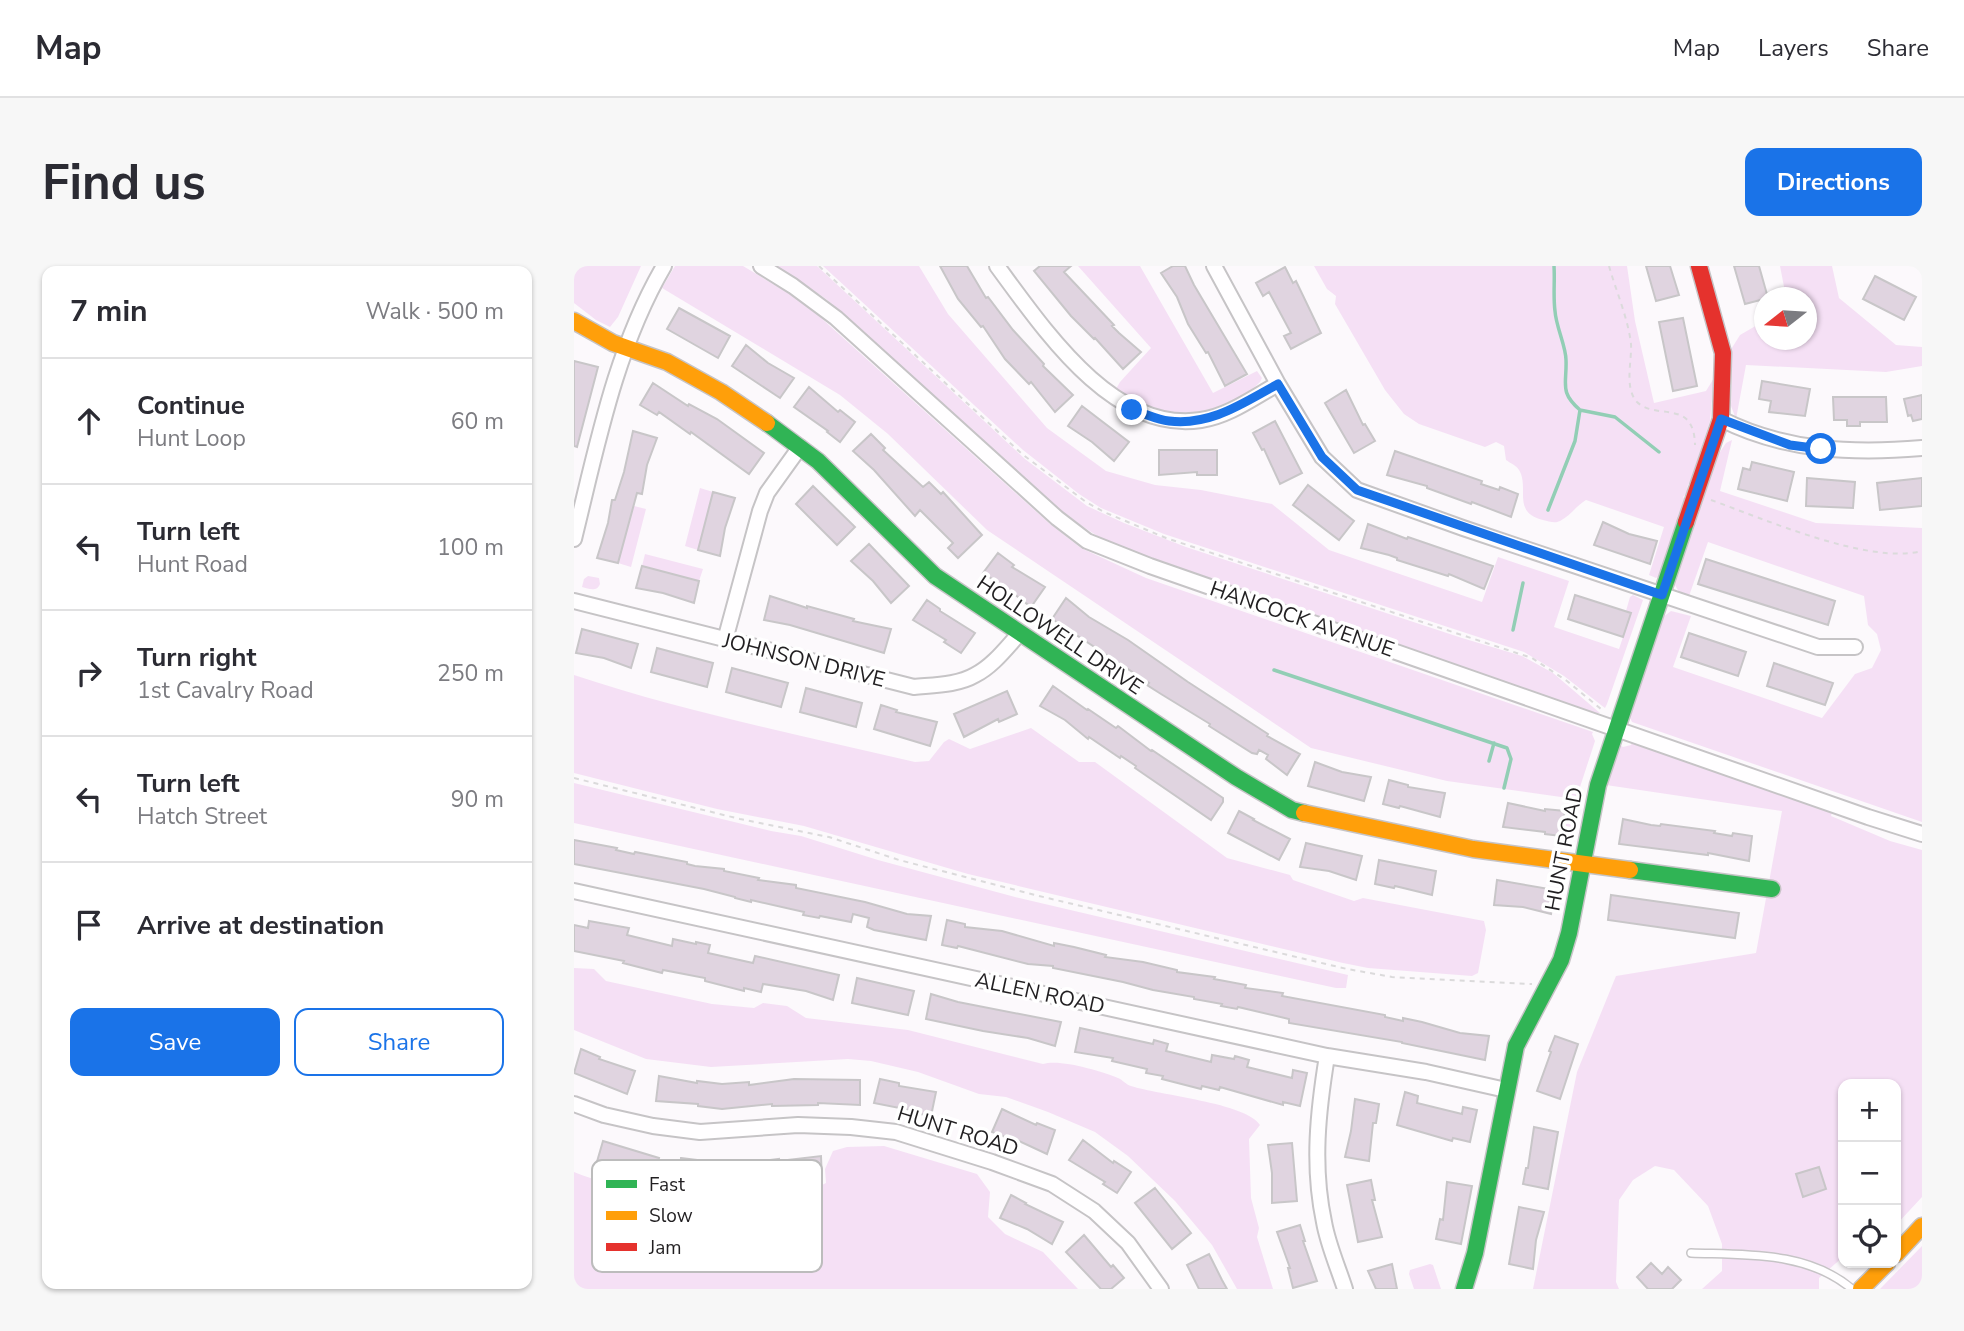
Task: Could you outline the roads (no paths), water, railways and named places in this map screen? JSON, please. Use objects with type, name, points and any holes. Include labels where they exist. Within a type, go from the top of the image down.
[{"type":"street","points":[[574,539],[626,348],[646,297],[664,266]]},
{"type":"street","name":"HANCOCK AVENUE","points":[[761,266],[836,318],[1087,541],[1141,563],[1922,834]]},
{"type":"street","points":[[998,266],[1032,313],[1096,385],[1132,410],[1169,421],[1201,420],[1231,411],[1278,384]]},
{"type":"street","points":[[1214,266],[1278,384],[1322,457],[1357,490],[1818,647],[1855,647]]},
{"type":"street","name":"HUNT ROAD","points":[[1464,1289],[1475,1254],[1517,1046],[1561,960],[1569,933],[1598,785],[1721,419],[1723,353],[1699,266]]},
{"type":"street","name":"HOLLOWELL DRIVE","points":[[574,321],[626,348],[667,362],[721,393],[818,461],[934,576],[1213,762],[1292,810],[1473,849],[1772,888]]},
{"type":"street","points":[[1721,419],[1790,445],[1848,450],[1922,448]]},
{"type":"street","points":[[725,640],[760,511],[768,493],[800,447]]},
{"type":"street","name":"JOHNSON DRIVE","points":[[574,601],[915,687],[944,684],[975,676],[995,660],[1020,633]]},
{"type":"street","name":"ALLEN ROAD","points":[[574,891],[1327,1056],[1426,1072],[1506,1090]]},
{"type":"street","points":[[1327,1056],[1318,1109],[1317,1174],[1324,1225],[1345,1289]]},
{"type":"street","name":"HUNT ROAD","points":[[574,1104],[604,1115],[653,1126],[700,1132],[798,1125],[895,1132],[992,1162],[1052,1184],[1094,1211],[1128,1243],[1161,1289]]},
{"type":"street","points":[[1901,1249],[1922,1226]]},
{"type":"street","points":[[1861,1289],[1882,1268]]},
{"type":"lane","points":[[1691,1253],[1792,1259],[1839,1278],[1852,1289]]},
{"type":"waterway","points":[[1548,510],[1575,441],[1580,410],[1567,393],[1566,355],[1554,305],[1554,266]]},
{"type":"waterway","points":[[1580,410],[1615,417],[1659,452]]},
{"type":"waterway","points":[[1513,630],[1523,583]]},
{"type":"waterway","points":[[1274,670],[1507,748],[1511,759],[1504,788]]},
{"type":"waterway","points":[[1489,761],[1494,743]]}]
